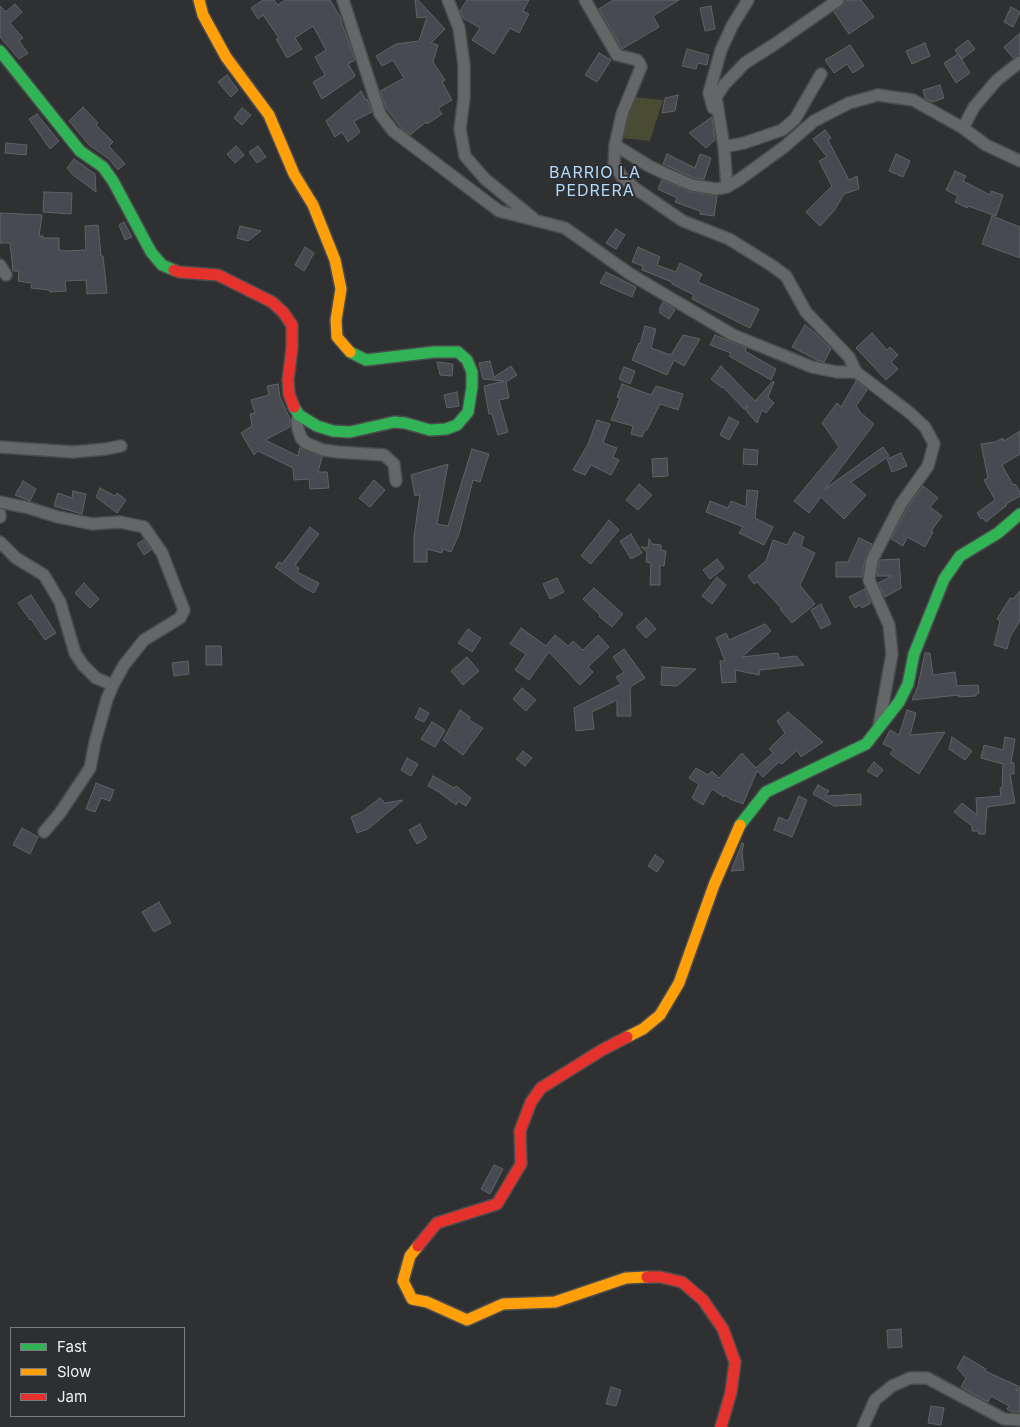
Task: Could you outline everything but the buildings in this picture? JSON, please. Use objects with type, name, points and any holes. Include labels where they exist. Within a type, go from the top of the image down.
[{"type":"street","points":[[0,51],[80,151],[103,166],[151,252],[162,265],[179,272],[218,275],[272,302],[284,312],[292,325],[292,348],[288,380],[294,407],[299,415],[317,426],[333,431],[350,432],[394,422],[430,430],[446,429],[457,425],[468,412],[472,387],[472,372],[467,360],[458,352],[434,352],[366,360],[353,355],[344,348],[337,337],[336,320],[341,289],[335,260],[313,205],[294,174],[268,115],[226,57],[203,15],[199,0]]},
{"type":"street","points":[[343,0],[380,114],[393,132],[499,211],[565,228],[630,274],[733,335],[812,367],[837,372],[856,372]]},
{"type":"street","points":[[448,0],[459,28],[464,65],[464,98],[460,129],[465,156],[484,179],[536,220]]},
{"type":"street","points":[[585,0],[617,55],[637,60],[641,68],[622,114],[615,145],[614,164],[622,177],[636,189],[683,221],[729,239],[786,276],[806,312],[849,357],[856,372],[925,426],[934,444],[928,466],[901,504],[872,560],[869,580],[890,625],[892,654],[878,730]]},
{"type":"street","points":[[718,116],[713,109],[709,93],[712,79],[721,50],[732,26],[748,0]]},
{"type":"street","points":[[728,187],[716,97],[724,85],[745,63],[838,0]]},
{"type":"street","points":[[963,128],[974,107],[997,80],[1020,62]]},
{"type":"street","points":[[724,147],[744,143],[782,130],[795,119],[822,74]]},
{"type":"street","points":[[615,145],[649,166],[692,185],[716,189],[728,187],[756,168],[814,121],[849,103],[878,95],[913,100],[963,128],[986,145],[1020,162]]},
{"type":"street","points":[[299,415],[296,421],[301,438],[306,443],[322,450],[384,455],[394,464],[396,481]]},
{"type":"street","points":[[0,447],[73,452],[121,446]]},
{"type":"street","points":[[0,502],[92,524],[120,522],[144,527],[162,553],[184,610],[180,618],[144,640],[124,665],[113,684],[95,742],[90,768],[60,814],[44,832]]},
{"type":"street","points":[[721,1427],[731,1392],[735,1362],[723,1329],[702,1300],[682,1282],[660,1277],[626,1278],[555,1302],[503,1304],[467,1320],[427,1302],[412,1299],[403,1281],[410,1256],[437,1223],[497,1204],[522,1164],[520,1131],[531,1102],[542,1088],[602,1050],[643,1029],[660,1014],[679,983],[714,885],[738,828],[766,792],[866,744],[899,702],[908,684],[914,654],[944,579],[960,556],[998,533],[1020,514]]},
{"type":"street","points":[[0,542],[16,558],[44,575],[60,602],[76,653],[83,665],[96,678],[113,684]]},
{"type":"street","points":[[863,1427],[875,1400],[892,1386],[910,1378],[927,1378],[1006,1423],[1020,1420]]},
{"type":"green space","points":[[633,97],[663,100],[650,141],[620,138]]},
{"type":"traffic: fast","points":[[0,51],[80,151],[103,167],[113,181],[151,252],[162,265],[174,270]]},
{"type":"traffic: fast","points":[[294,407],[299,415],[317,426],[333,431],[350,432],[394,422],[430,430],[446,429],[457,425],[468,412],[472,372],[467,360],[458,352],[434,352],[366,360],[350,352]]},
{"type":"traffic: fast","points":[[740,825],[766,792],[866,744],[899,702],[908,684],[914,654],[944,579],[960,556],[998,533],[1020,514]]},
{"type":"traffic: slow","points":[[199,0],[203,15],[226,57],[269,115],[294,174],[313,205],[335,260],[341,289],[336,320],[337,337],[350,352]]},
{"type":"traffic: slow","points":[[627,1037],[643,1029],[660,1015],[679,983],[714,885],[740,825]]},
{"type":"traffic: slow","points":[[418,1246],[410,1256],[403,1281],[412,1299],[427,1302],[467,1320],[503,1304],[555,1302],[626,1278],[647,1277]]},
{"type":"traffic: jam","points":[[174,270],[218,275],[272,302],[283,312],[292,325],[292,348],[288,380],[289,394],[294,407]]},
{"type":"traffic: jam","points":[[418,1246],[437,1223],[497,1204],[521,1164],[520,1131],[531,1102],[541,1088],[602,1050],[627,1037]]},
{"type":"traffic: jam","points":[[647,1277],[660,1277],[682,1282],[703,1300],[723,1329],[735,1362],[731,1392],[721,1427]]},
{"type":"district","name":"BARRIO LA PEDRERA","points":[[595,182]]}]
